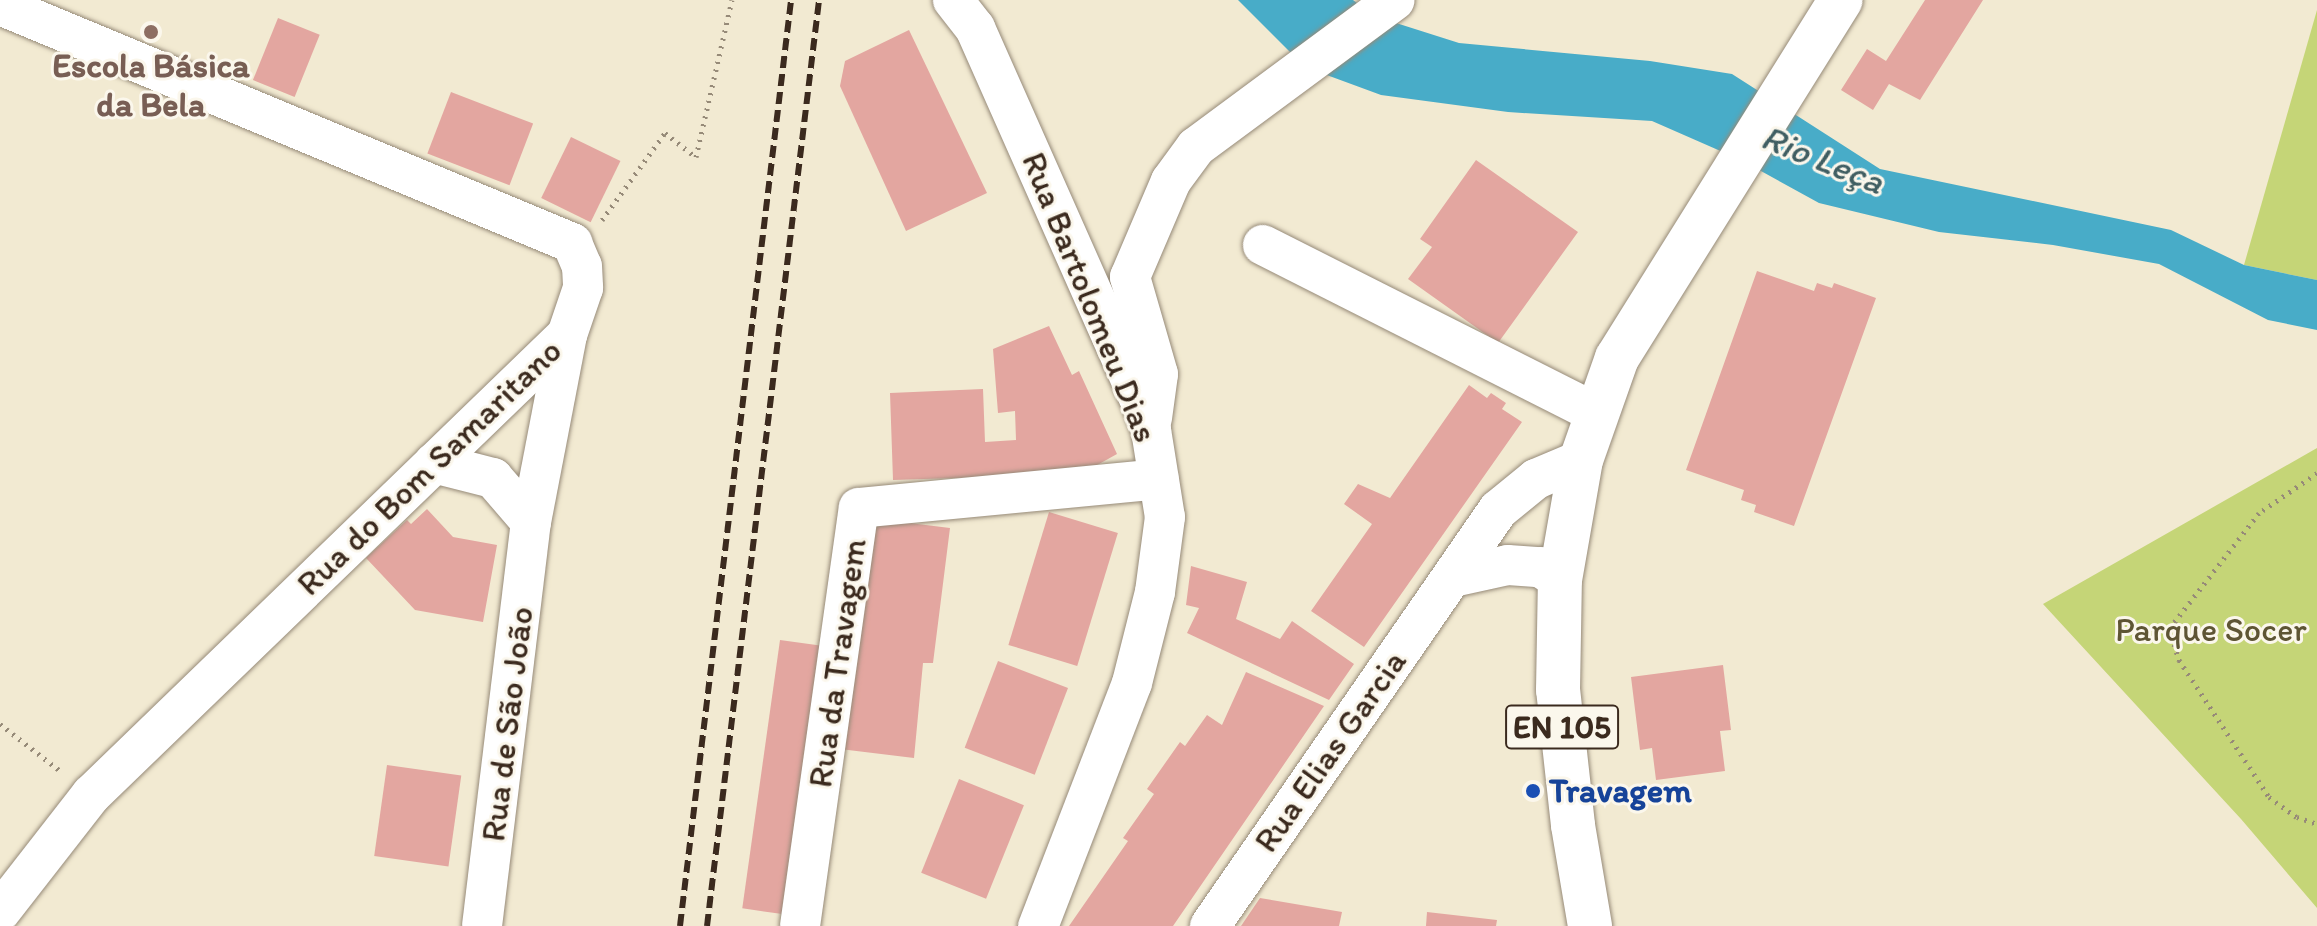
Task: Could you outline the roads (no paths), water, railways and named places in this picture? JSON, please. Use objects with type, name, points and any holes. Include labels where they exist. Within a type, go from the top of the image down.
[{"type":"main road","name":"EN 105","points":[[1590,926],[1573,825],[1558,690],[1560,580],[1581,460],[1617,358],[1834,11]]},
{"type":"street","name":"Rua Bartolomeu Dias","points":[[953,0],[975,28],[1074,245],[1151,430],[1165,517],[1155,592],[1132,683],[1038,926]]},
{"type":"street","name":"Rua do Bom Samaritano","points":[[0,5],[572,243],[582,266],[583,288],[567,335],[91,795],[0,912]]},
{"type":"street","points":[[1151,430],[1158,374],[1130,277],[1171,181],[1196,147],[1384,8]]},
{"type":"street","points":[[1263,245],[1597,414]]},
{"type":"street","name":"Rua de São João","points":[[482,926],[531,522],[567,335]]},
{"type":"street","name":"Rua Elias Garcia","points":[[1210,926],[1498,510],[1536,479],[1581,460]]},
{"type":"street","points":[[434,463],[493,478],[531,522]]},
{"type":"street","name":"Rua da Travagem","points":[[800,926],[859,508],[1159,479]]},
{"type":"street","points":[[1453,577],[1508,565],[1540,567],[1560,580]]},
{"type":"water","name":"Rio Leça","points":[[1238,0],[1353,0],[1374,16],[1459,43],[1650,61],[1732,74],[1880,169],[2171,230],[2244,265],[2317,280],[2317,330],[2268,320],[2159,264],[2053,245],[1939,232],[1819,203],[1741,160],[1652,121],[1508,112],[1381,95],[1305,67]]},
{"type":"railway","points":[[680,926],[791,0]]},
{"type":"railway","points":[[707,926],[819,0]]},
{"type":"place","name":"Escola Básica da Bela","points":[[151,32]]},
{"type":"place","name":"Travagem","points":[[1533,791]]},
{"type":"park label","name":"Parque Socer","points":[[2211,630]]}]
